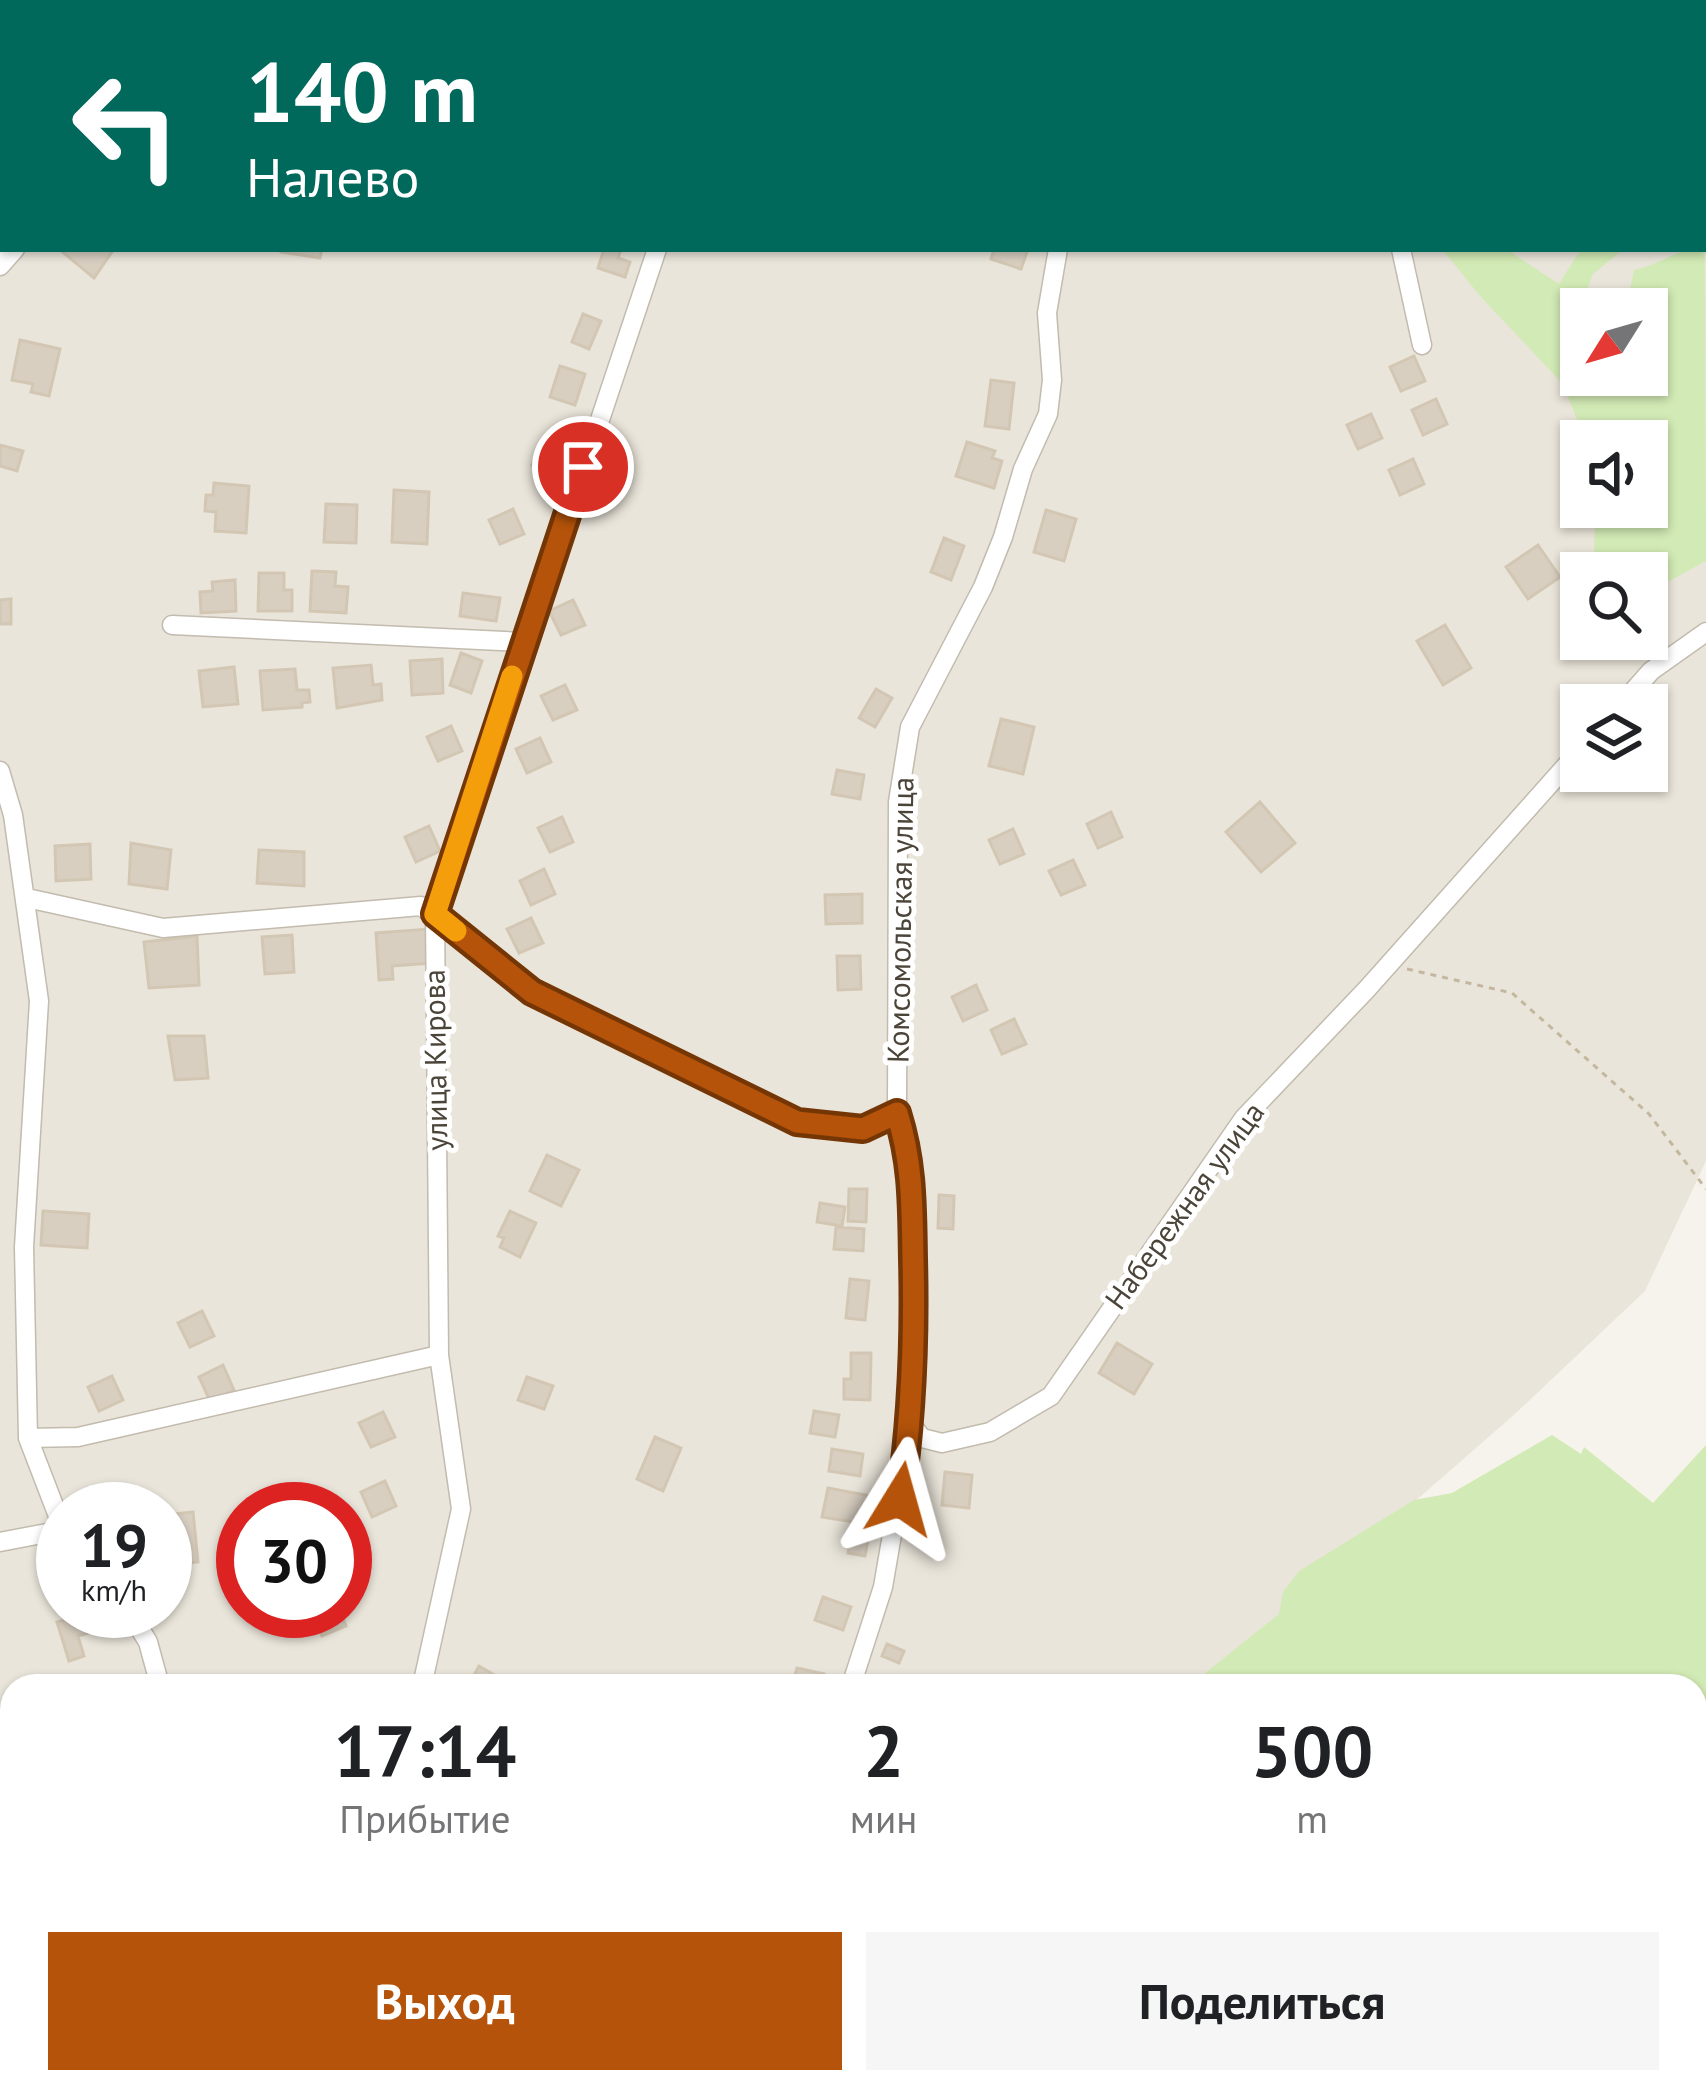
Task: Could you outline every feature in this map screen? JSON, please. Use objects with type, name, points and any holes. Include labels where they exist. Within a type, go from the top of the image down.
[{"type":"street","name":"улица Кирова","points":[[425,1674],[461,1509],[439,1355],[435,914],[656,252]]},
{"type":"street","name":"Комсомольская улица","points":[[855,1674],[883,1587],[911,1424],[910,1156],[897,1113],[898,802],[910,727],[982,586],[1003,537],[1023,469],[1048,414],[1052,380],[1048,313],[1058,252]]},
{"type":"street","points":[[1402,252],[1422,345]]},
{"type":"street","points":[[172,625],[523,642]]},
{"type":"street","points":[[1640,684],[1706,632]]},
{"type":"street","points":[[0,771],[13,815],[39,1000],[24,1247],[28,1438],[45,1482]]},
{"type":"street","name":"Набережная улица","points":[[911,1424],[922,1438],[942,1443],[990,1432],[1051,1396],[1244,1118],[1560,772]]},
{"type":"street","points":[[27,898],[163,928],[421,906],[532,992],[797,1122],[863,1129],[897,1113]]},
{"type":"street","points":[[28,1438],[78,1437],[439,1355]]},
{"type":"street","points":[[0,1542],[36,1535]]},
{"type":"street","points":[[146,1638],[157,1674]]},
{"type":"path","points":[[1387,965],[1512,993],[1649,1114],[1706,1190]]},
{"type":"shaded area","points":[[0,252],[1706,252],[1706,1161],[1645,1291],[1516,1413],[1278,1621],[1225,1674],[0,1674]]},
{"type":"green space","points":[[1444,252],[1511,252],[1559,284],[1579,252],[1620,252],[1593,274],[1588,288],[1560,288],[1560,381]]},
{"type":"green space","points":[[1682,252],[1705,252],[1706,561],[1668,582],[1668,552],[1594,552],[1595,528],[1668,528],[1668,420],[1577,420],[1567,396],[1668,396],[1668,288],[1630,288],[1634,270]]},
{"type":"green space","points":[[1552,1435],[1581,1454],[1584,1447],[1653,1503],[1706,1445],[1706,1674],[1204,1674],[1279,1614],[1283,1592],[1299,1571],[1414,1500],[1452,1493]]},
{"type":"building","points":[[63,252],[112,252],[94,278]]},
{"type":"building","points":[[281,252],[321,252],[320,258]]},
{"type":"building","points":[[603,252],[620,252],[618,258],[630,262],[625,277],[598,268]]},
{"type":"building","points":[[993,252],[1027,252],[1021,269],[991,259]]},
{"type":"building","points":[[583,314],[601,321],[589,349],[572,342]]},
{"type":"building","points":[[20,340],[60,349],[49,396],[31,392],[33,384],[12,380]]},
{"type":"building","points":[[1414,356],[1425,381],[1401,391],[1390,367]]},
{"type":"building","points":[[560,366],[585,374],[575,405],[550,397]]},
{"type":"building","points":[[991,380],[1014,383],[1009,429],[985,426]]},
{"type":"building","points":[[1436,399],[1447,424],[1423,435],[1412,410]]},
{"type":"building","points":[[1371,414],[1382,438],[1358,449],[1347,425]]},
{"type":"building","points":[[544,437],[561,444],[550,473],[532,465]]},
{"type":"building","points":[[967,442],[995,451],[992,458],[1002,461],[994,488],[956,476]]},
{"type":"building","points":[[0,445],[23,451],[17,471],[0,466]]},
{"type":"building","points":[[1413,459],[1424,484],[1400,495],[1389,470]]},
{"type":"building","points":[[214,483],[249,486],[246,533],[215,531],[216,512],[205,511],[206,495],[213,495]]},
{"type":"building","points":[[394,490],[429,492],[427,544],[392,542]]},
{"type":"building","points":[[326,504],[357,505],[356,543],[324,542]]},
{"type":"building","points":[[513,509],[524,534],[500,544],[489,520]]},
{"type":"building","points":[[1046,510],[1076,519],[1064,561],[1034,552]]},
{"type":"building","points":[[944,538],[964,546],[951,580],[931,572]]},
{"type":"building","points":[[1538,545],[1560,577],[1528,599],[1506,567]]},
{"type":"building","points":[[312,571],[336,572],[335,586],[348,587],[346,613],[310,611]]},
{"type":"building","points":[[259,573],[284,573],[284,590],[292,590],[292,611],[258,611]]},
{"type":"building","points":[[235,580],[236,611],[201,613],[200,592],[213,591],[212,582]]},
{"type":"building","points":[[463,593],[500,598],[496,621],[460,616]]},
{"type":"building","points":[[11,599],[11,624],[0,624],[0,600]]},
{"type":"building","points":[[573,600],[585,625],[561,635],[549,611]]},
{"type":"building","points":[[1445,625],[1471,668],[1443,685],[1417,641]]},
{"type":"building","points":[[461,653],[482,661],[471,693],[450,685]]},
{"type":"building","points":[[442,659],[443,693],[412,695],[410,661]]},
{"type":"building","points":[[371,665],[373,685],[381,684],[382,700],[337,708],[333,668]]},
{"type":"building","points":[[234,667],[238,704],[203,707],[199,671]]},
{"type":"building","points":[[295,669],[297,690],[309,690],[310,702],[263,710],[260,671]]},
{"type":"building","points":[[565,685],[577,710],[553,720],[541,696]]},
{"type":"building","points":[[876,689],[892,698],[875,727],[859,718]]},
{"type":"building","points":[[1001,719],[1034,727],[1023,774],[989,766]]},
{"type":"building","points":[[451,726],[462,751],[438,761],[427,737]]},
{"type":"building","points":[[540,738],[551,762],[527,773],[516,749]]},
{"type":"building","points":[[837,770],[864,775],[860,799],[832,794]]},
{"type":"building","points":[[1260,802],[1295,843],[1261,872],[1226,832]]},
{"type":"building","points":[[1111,812],[1122,837],[1098,848],[1087,824]]},
{"type":"building","points":[[562,817],[573,842],[550,852],[538,828]]},
{"type":"building","points":[[429,826],[440,851],[416,862],[405,837]]},
{"type":"building","points":[[1013,829],[1024,854],[1000,864],[989,840]]},
{"type":"building","points":[[131,843],[171,850],[167,889],[129,884]]},
{"type":"building","points":[[90,844],[91,879],[56,881],[55,846]]},
{"type":"building","points":[[259,850],[304,852],[304,886],[257,883]]},
{"type":"building","points":[[1073,860],[1085,885],[1061,895],[1049,871]]},
{"type":"building","points":[[544,869],[555,894],[531,905],[520,881]]},
{"type":"building","points":[[862,894],[862,923],[826,924],[825,895]]},
{"type":"building","points":[[531,918],[543,943],[519,953],[507,929]]},
{"type":"building","points":[[429,929],[431,963],[392,966],[393,979],[379,980],[376,933]]},
{"type":"building","points":[[292,935],[294,972],[265,974],[262,937]]},
{"type":"building","points":[[197,936],[199,985],[149,988],[144,942]]},
{"type":"building","points":[[837,956],[860,956],[861,989],[838,990]]},
{"type":"building","points":[[976,985],[987,1010],[963,1021],[952,997]]},
{"type":"building","points":[[1014,1019],[1026,1044],[1002,1054],[991,1030]]},
{"type":"building","points":[[168,1036],[204,1036],[208,1078],[175,1080]]},
{"type":"building","points":[[547,1155],[579,1170],[561,1206],[530,1191]]},
{"type":"building","points":[[849,1189],[867,1189],[866,1222],[848,1221]]},
{"type":"building","points":[[939,1195],[954,1196],[953,1229],[938,1228]]},
{"type":"building","points":[[820,1203],[845,1207],[842,1226],[817,1222]]},
{"type":"building","points":[[43,1211],[89,1214],[87,1248],[41,1245]]},
{"type":"building","points":[[510,1211],[536,1223],[520,1257],[500,1247],[504,1238],[498,1236]]},
{"type":"building","points":[[836,1227],[864,1229],[863,1251],[834,1249]]},
{"type":"building","points":[[850,1279],[869,1281],[865,1320],[846,1318]]},
{"type":"building","points":[[202,1311],[214,1336],[190,1347],[178,1323]]},
{"type":"building","points":[[1117,1343],[1152,1364],[1134,1394],[1099,1373]]},
{"type":"building","points":[[851,1353],[871,1353],[870,1400],[844,1399],[844,1379],[851,1379]]},
{"type":"building","points":[[223,1365],[234,1390],[210,1401],[199,1377]]},
{"type":"building","points":[[112,1376],[123,1400],[99,1411],[88,1387]]},
{"type":"building","points":[[527,1377],[553,1386],[544,1409],[518,1400]]},
{"type":"building","points":[[814,1411],[839,1415],[835,1437],[810,1433]]},
{"type":"building","points":[[383,1412],[395,1437],[371,1447],[359,1423]]},
{"type":"building","points":[[655,1437],[681,1448],[663,1491],[637,1479]]},
{"type":"building","points":[[832,1449],[863,1454],[860,1476],[829,1471]]},
{"type":"building","points":[[945,1472],[972,1475],[969,1508],[942,1505]]},
{"type":"building","points":[[385,1481],[396,1506],[372,1517],[372,1487]]},
{"type":"building","points":[[828,1488],[876,1497],[865,1556],[848,1553],[854,1522],[822,1517]]},
{"type":"building","points":[[192,1512],[198,1562],[192,1563]]},
{"type":"building","points":[[823,1597],[851,1607],[843,1630],[815,1620]]},
{"type":"building","points":[[62,1638],[79,1638],[84,1656],[69,1661]]},
{"type":"building","points":[[887,1644],[904,1651],[899,1663],[882,1656]]},
{"type":"slow traffic","points":[[456,931],[435,914],[512,676]]},
{"type":"route","points":[[583,467],[435,914],[532,992],[797,1122],[863,1129],[897,1113],[910,1156],[914,1289],[911,1424],[900,1499]]}]
